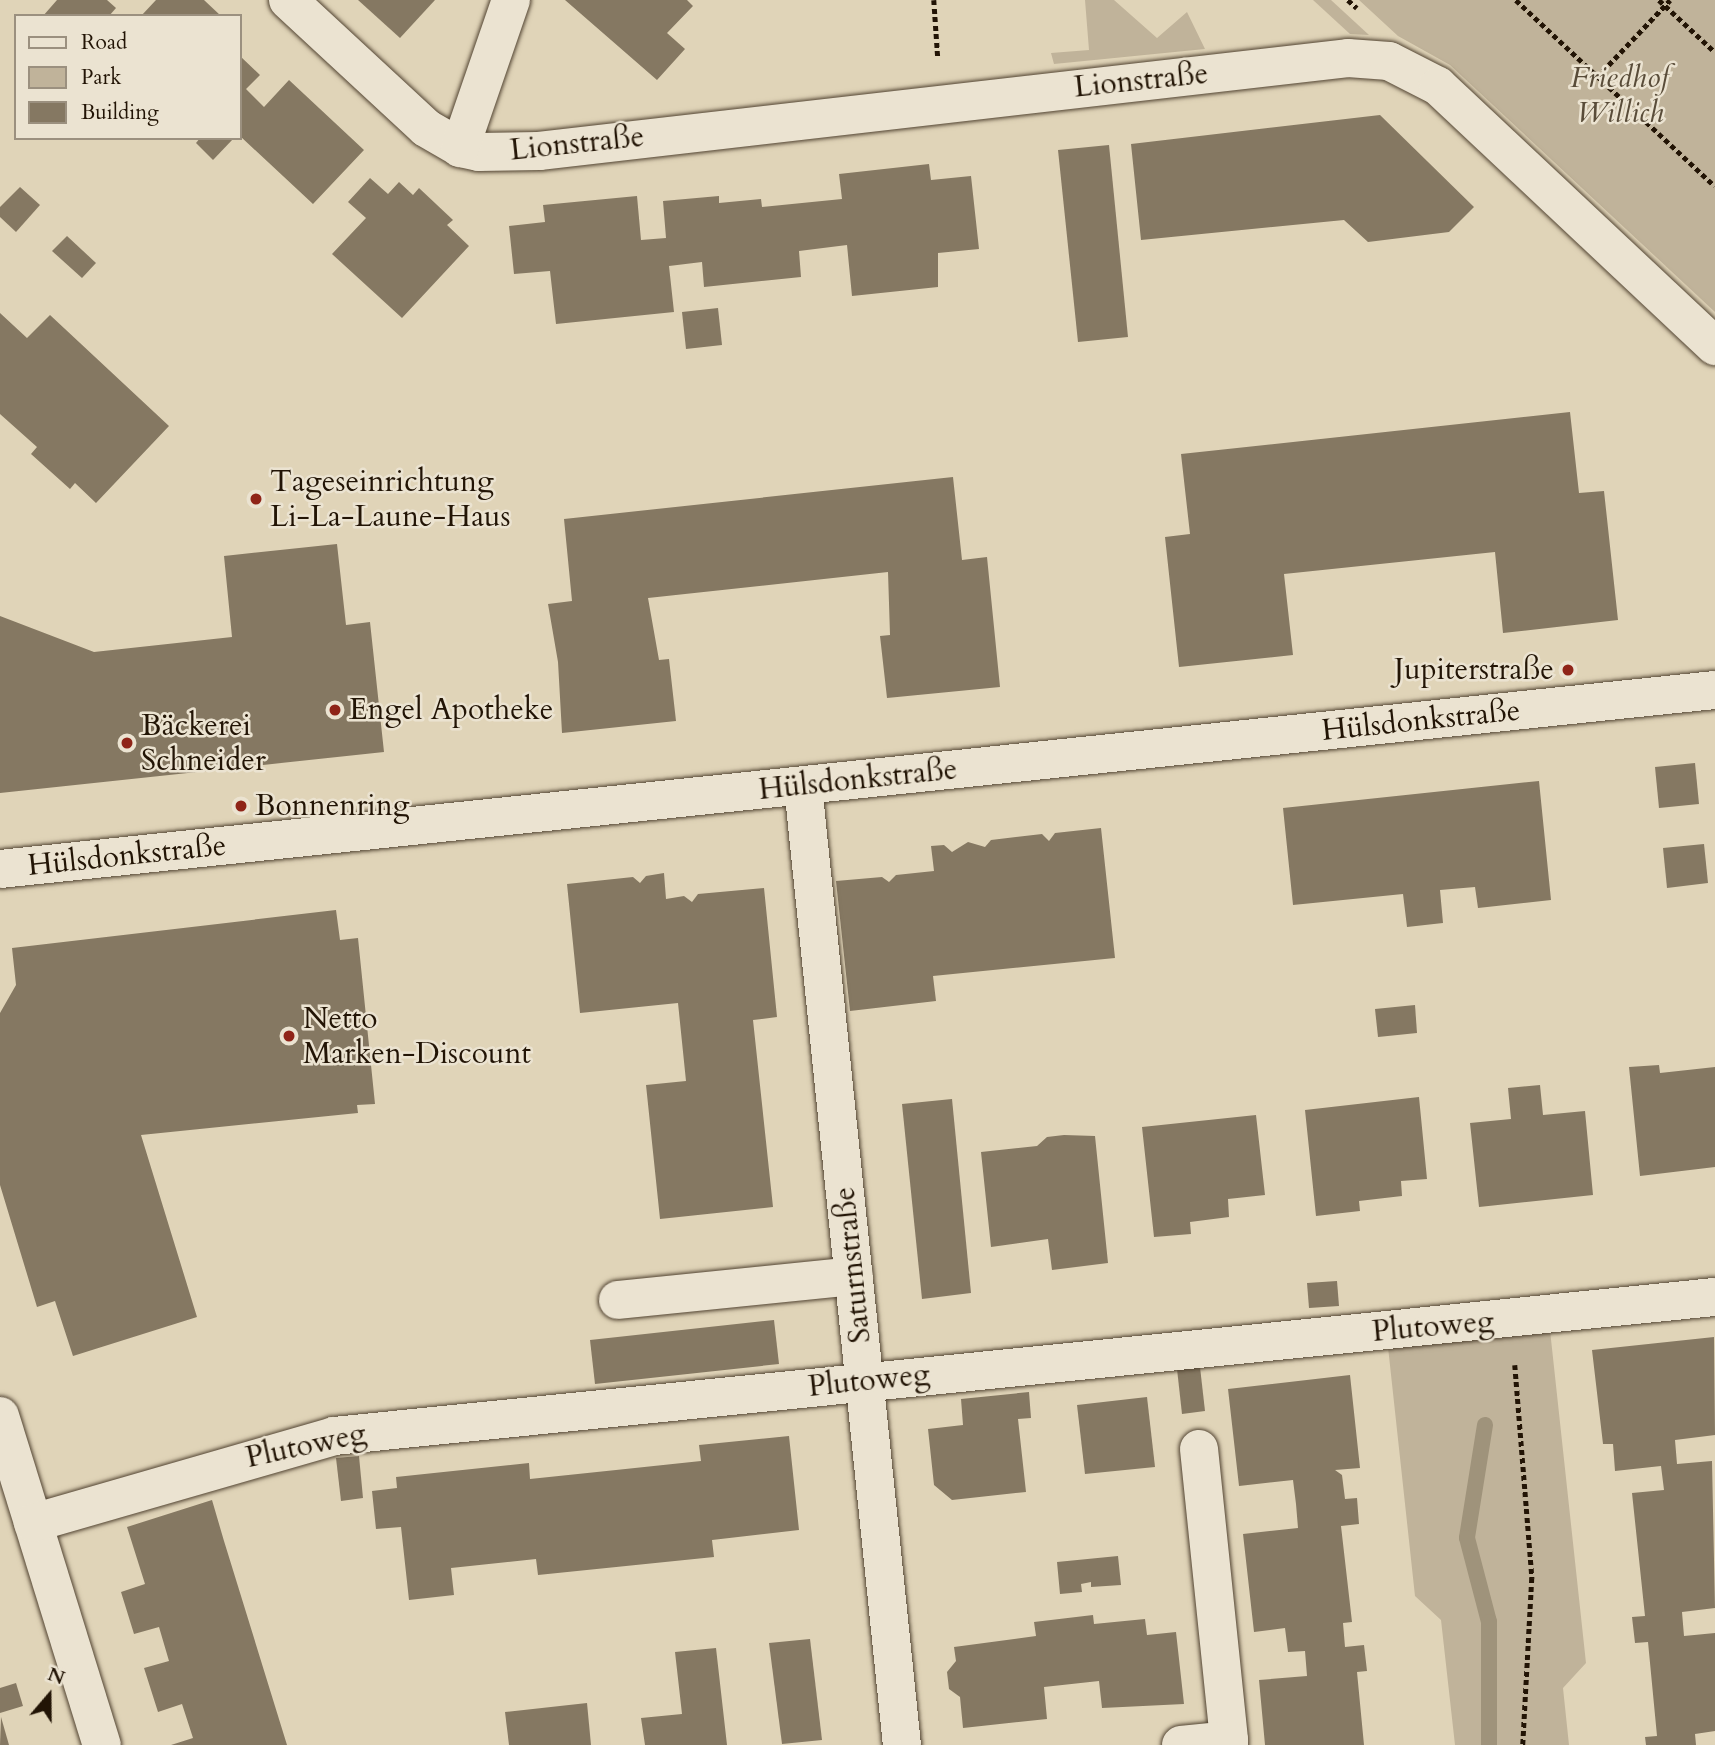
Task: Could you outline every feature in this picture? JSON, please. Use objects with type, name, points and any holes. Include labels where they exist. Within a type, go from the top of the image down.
[{"type":"street","name":"Lionstraße","points":[[288,0],[426,128],[460,148],[539,151],[942,102],[1348,58],[1398,63],[1438,86],[1715,346]]},
{"type":"street","name":"Lionstraße","points":[[460,148],[511,0]]},
{"type":"street","name":"Hülsdonkstraße","points":[[0,869],[1715,690]]},
{"type":"street","name":"Saturnstraße","points":[[803,786],[902,1745]]},
{"type":"street","points":[[618,1300],[854,1276]]},
{"type":"street","name":"Plutoweg","points":[[33,1523],[303,1441],[865,1381],[1511,1320],[1715,1297]]},
{"type":"street","points":[[0,1416],[102,1745]]},
{"type":"street","points":[[1181,1745],[1229,1742],[1199,1449]]},
{"type":"path","points":[[934,0],[942,102]]},
{"type":"path","points":[[1516,0],[1715,186]]},
{"type":"path","points":[[1658,0],[1715,52]]},
{"type":"path","points":[[1597,77],[1670,0]]},
{"type":"path","points":[[1511,1320],[1532,1578],[1523,1745]]},
{"type":"green space","points":[[1085,0],[1114,0],[1157,38],[1187,12],[1205,49],[1054,64],[1051,53],[1089,50]]},
{"type":"green space","points":[[1313,0],[1331,0],[1369,35],[1350,34]]},
{"type":"green space","name":"Friedhof Willich","points":[[1359,0],[1715,0],[1715,312],[1450,65],[1398,36]]},
{"type":"green space","points":[[1550,1330],[1586,1663],[1563,1688],[1569,1745],[1455,1745],[1441,1620],[1415,1596],[1388,1347]]},
{"type":"building","points":[[57,0],[107,0],[116,8],[111,14],[45,14]]},
{"type":"building","points":[[156,0],[204,0],[219,14],[143,14]]},
{"type":"building","points":[[358,0],[435,0],[400,38]]},
{"type":"building","points":[[565,0],[687,0],[693,6],[667,33],[685,49],[657,80]]},
{"type":"building","points":[[242,58],[260,75],[246,89],[264,107],[289,80],[364,150],[313,204],[242,138]]},
{"type":"building","points":[[1380,115],[1474,207],[1449,232],[1368,242],[1344,220],[1141,240],[1131,144]]},
{"type":"building","points":[[198,140],[232,140],[213,160],[196,143]]},
{"type":"building","points":[[1109,145],[1128,337],[1078,342],[1058,150]]},
{"type":"building","points":[[929,164],[931,180],[971,176],[979,249],[938,253],[938,287],[852,296],[847,245],[799,251],[801,277],[704,287],[702,262],[669,266],[674,312],[556,324],[550,271],[514,274],[509,226],[545,222],[543,205],[637,196],[641,240],[666,238],[663,201],[719,196],[719,203],[761,199],[762,207],[842,199],[839,174]]},
{"type":"building","points":[[370,178],[388,194],[399,182],[413,195],[419,188],[453,220],[447,225],[469,246],[402,318],[332,254],[366,218],[348,202]]},
{"type":"building","points":[[20,187],[40,205],[16,232],[0,217],[0,207]]},
{"type":"building","points":[[67,236],[96,263],[82,278],[52,251]]},
{"type":"building","points":[[718,308],[722,345],[686,349],[682,312]]},
{"type":"building","points":[[0,313],[27,338],[50,315],[169,426],[96,503],[75,483],[70,489],[31,454],[37,447],[0,414]]},
{"type":"building","points":[[1570,412],[1579,493],[1604,491],[1618,620],[1503,633],[1495,552],[1284,574],[1293,655],[1179,667],[1165,537],[1190,534],[1181,454]]},
{"type":"building","points":[[953,477],[962,560],[987,557],[1000,687],[887,698],[880,636],[890,635],[888,572],[648,598],[659,660],[669,659],[676,721],[562,733],[558,662],[548,604],[572,601],[564,519]]},
{"type":"building","points":[[337,544],[346,625],[370,622],[384,752],[0,793],[0,616],[94,652],[232,637],[224,556]]},
{"type":"building","points":[[1695,763],[1699,804],[1659,808],[1655,767]]},
{"type":"building","points":[[1539,781],[1551,900],[1478,908],[1475,887],[1440,890],[1443,923],[1407,927],[1403,894],[1293,905],[1283,808]]},
{"type":"building","points":[[1101,828],[1115,958],[933,976],[936,1001],[850,1011],[836,881],[882,877],[889,882],[896,875],[934,871],[931,846],[944,845],[952,852],[968,842],[985,847],[991,840],[1042,834],[1049,841],[1055,833]]},
{"type":"building","points":[[1704,844],[1708,883],[1667,888],[1663,848]]},
{"type":"building","points":[[664,873],[666,899],[684,896],[692,902],[698,894],[764,888],[777,1017],[753,1020],[773,1207],[660,1219],[646,1085],[686,1081],[678,1003],[580,1013],[567,884],[633,877],[640,883],[646,876]]},
{"type":"building","points":[[336,910],[340,940],[358,938],[375,1104],[357,1105],[358,1113],[141,1135],[197,1317],[73,1356],[55,1301],[37,1307],[0,1185],[0,1013],[16,985],[12,948]]},
{"type":"building","points":[[1415,1005],[1417,1033],[1378,1037],[1375,1009]]},
{"type":"building","points":[[1659,1065],[1660,1073],[1715,1067],[1715,1167],[1640,1176],[1629,1067]]},
{"type":"building","points":[[1540,1085],[1543,1115],[1585,1111],[1593,1195],[1479,1207],[1470,1123],[1511,1119],[1508,1088]]},
{"type":"building","points":[[1419,1097],[1427,1179],[1401,1181],[1402,1196],[1359,1201],[1360,1211],[1316,1216],[1305,1110]]},
{"type":"building","points":[[952,1099],[971,1293],[922,1299],[902,1104]]},
{"type":"building","points":[[1256,1115],[1265,1195],[1228,1199],[1229,1217],[1190,1222],[1191,1234],[1154,1237],[1142,1127]]},
{"type":"building","points":[[1095,1136],[1108,1263],[1052,1270],[1048,1239],[991,1247],[981,1152],[1037,1146],[1047,1137]]},
{"type":"building","points":[[1337,1281],[1339,1306],[1309,1308],[1307,1283]]},
{"type":"building","points":[[774,1320],[779,1364],[595,1384],[590,1340]]},
{"type":"building","points":[[1714,1337],[1715,1435],[1675,1440],[1677,1464],[1712,1461],[1715,1608],[1682,1612],[1684,1636],[1715,1633],[1715,1731],[1695,1734],[1696,1745],[1646,1745],[1645,1737],[1657,1736],[1648,1642],[1635,1643],[1632,1617],[1645,1616],[1632,1493],[1664,1490],[1661,1466],[1615,1471],[1613,1444],[1603,1444],[1592,1350]]},
{"type":"building","points":[[1200,1367],[1205,1411],[1182,1414],[1177,1369]]},
{"type":"building","points":[[1350,1375],[1360,1468],[1335,1470],[1342,1475],[1345,1499],[1357,1498],[1359,1524],[1341,1526],[1352,1622],[1343,1623],[1345,1647],[1364,1645],[1367,1671],[1357,1672],[1364,1745],[1265,1745],[1259,1680],[1307,1676],[1305,1651],[1288,1652],[1285,1628],[1254,1632],[1243,1534],[1298,1528],[1296,1504],[1293,1480],[1239,1486],[1228,1389]]},
{"type":"building","points":[[1029,1392],[1031,1418],[1018,1419],[1026,1492],[952,1500],[934,1485],[928,1429],[963,1425],[961,1399]]},
{"type":"building","points":[[1147,1397],[1155,1467],[1085,1474],[1077,1405]]},
{"type":"building","points":[[789,1436],[799,1530],[712,1540],[714,1557],[538,1575],[536,1559],[451,1568],[454,1595],[409,1600],[401,1527],[376,1529],[372,1491],[397,1488],[396,1477],[529,1463],[530,1479],[701,1461],[699,1445]]},
{"type":"building","points":[[359,1456],[363,1498],[341,1501],[336,1458]]},
{"type":"building","points":[[212,1500],[287,1745],[171,1745],[193,1738],[182,1704],[158,1712],[144,1668],[169,1661],[159,1627],[134,1634],[121,1592],[145,1584],[127,1527]]},
{"type":"building","points":[[1118,1556],[1121,1585],[1091,1587],[1091,1582],[1081,1584],[1082,1592],[1060,1594],[1057,1562]]},
{"type":"building","points":[[1093,1615],[1094,1624],[1145,1619],[1147,1635],[1176,1632],[1184,1704],[1102,1708],[1099,1681],[1044,1687],[1047,1719],[963,1728],[960,1697],[949,1689],[947,1672],[956,1661],[954,1647],[1036,1636],[1034,1622]]},
{"type":"building","points":[[810,1639],[822,1740],[782,1744],[769,1643]]},
{"type":"building","points":[[716,1648],[727,1745],[645,1745],[641,1718],[682,1714],[675,1652]]},
{"type":"building","points":[[16,1683],[23,1706],[0,1713],[0,1688]]},
{"type":"building","points":[[587,1703],[591,1745],[509,1745],[505,1712]]},
{"type":"building","points":[[1,1717],[9,1745],[0,1745]]},
{"type":"waterway","points":[[1485,1425],[1467,1538],[1489,1622],[1489,1745]]},
{"type":"place","name":"Tageseinrichtung Li-La-Laune-Haus","points":[[256,499]]},
{"type":"place","name":"Jupiterstraße","points":[[1568,670]]},
{"type":"place","name":"Engel Apotheke","points":[[335,710]]},
{"type":"place","name":"Bäckerei Schneider","points":[[127,743]]},
{"type":"place","name":"Bonnenring","points":[[241,806]]},
{"type":"place","name":"Netto Marken-Discount","points":[[289,1036]]}]
